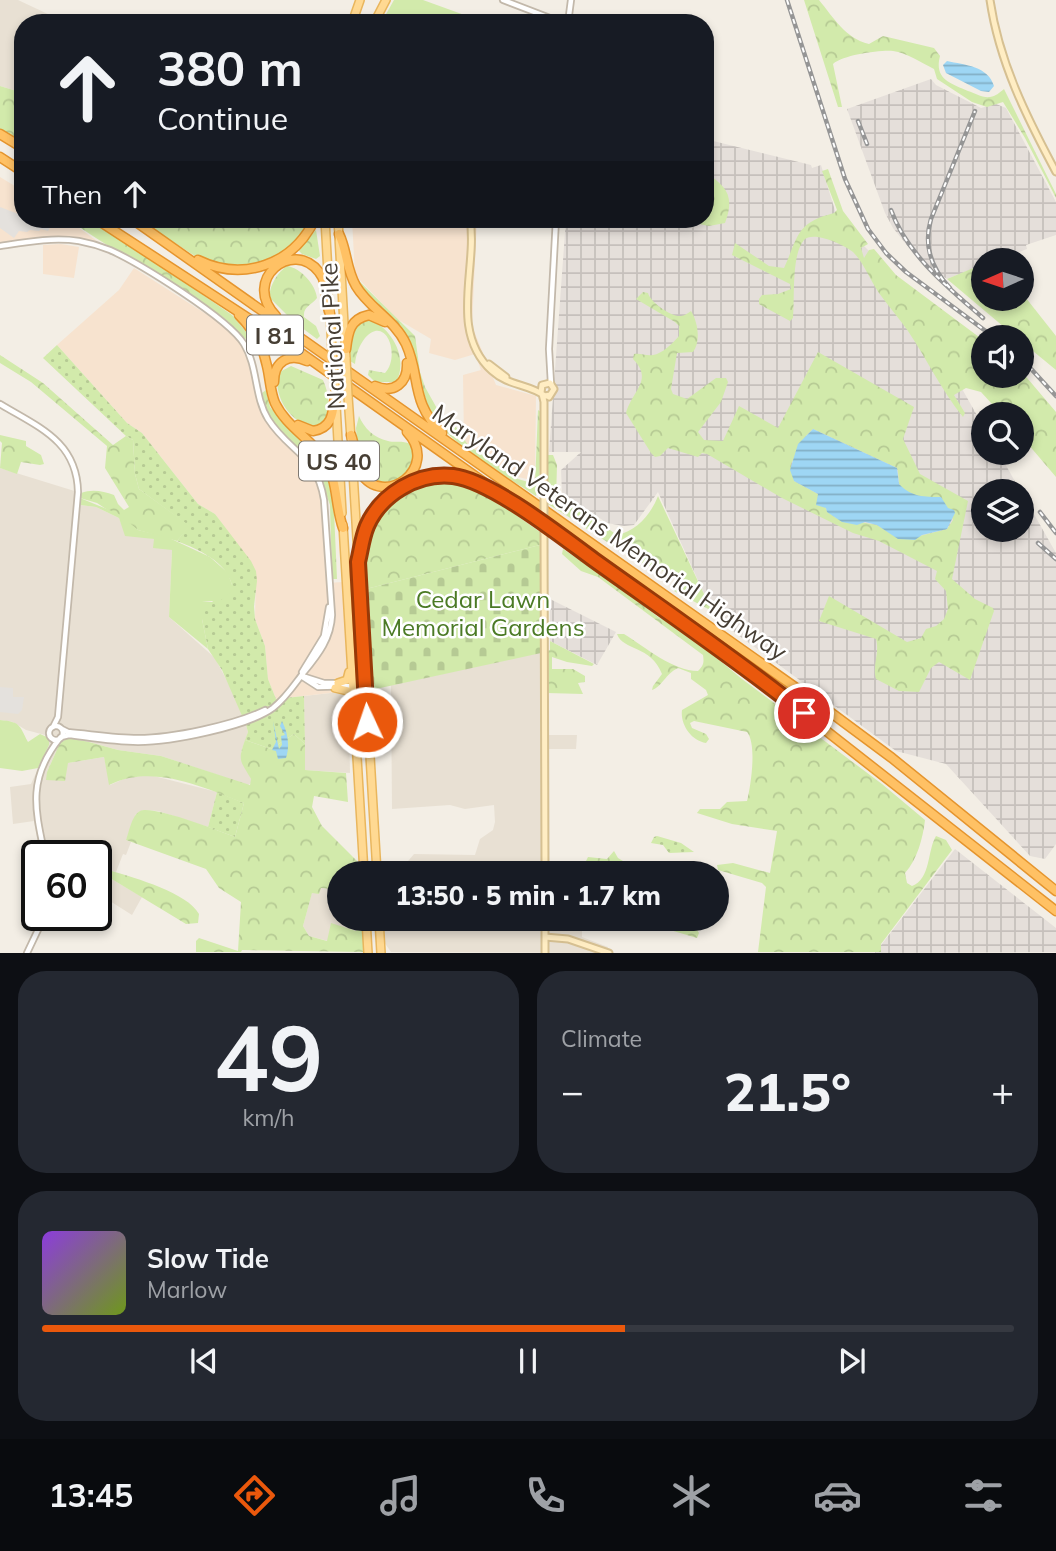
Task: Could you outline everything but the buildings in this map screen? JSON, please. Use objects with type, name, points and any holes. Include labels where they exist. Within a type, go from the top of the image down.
[{"type":"highway","name":"Maryland Veterans Memorial Highway","points":[[110,228],[209,291],[337,388],[364,397],[783,696],[1056,911]]},
{"type":"highway","name":"Maryland Veterans Memorial Highway","points":[[145,228],[826,709],[892,758],[1056,891]]},
{"type":"highway","points":[[161,239],[211,266],[226,270],[247,270],[265,266],[285,256],[302,240],[309,228]]},
{"type":"highway","points":[[339,234],[356,287],[396,328],[405,342],[418,394],[426,412],[438,429],[474,460]]},
{"type":"highway","points":[[311,345],[268,308],[264,291],[269,273],[277,265],[289,260],[312,265],[323,278],[330,314]]},
{"type":"highway","points":[[209,291],[242,317],[255,335],[265,358],[276,404],[284,417],[319,452],[332,475],[343,528]]},
{"type":"highway","points":[[337,363],[385,390],[394,388],[404,379],[407,365],[404,351],[393,330],[380,319],[369,315],[355,320],[349,328],[346,349]]},
{"type":"highway","points":[[297,357],[337,388],[333,415],[326,426],[313,431],[302,428],[287,415],[279,403],[274,380],[276,369],[285,359],[297,357]]},
{"type":"highway","points":[[351,435],[359,471],[372,483],[394,486],[405,481],[413,472],[418,456],[412,437],[364,397]]},
{"type":"highway","points":[[358,562],[367,527],[378,509],[396,492],[423,478],[444,476],[466,479],[492,491],[537,520]]},
{"type":"main road","points":[[990,0],[1014,87],[1056,172]]},
{"type":"main road","name":"National Pike","points":[[325,228],[363,861]]},
{"type":"main road","name":"National Pike","points":[[339,228],[376,861]]},
{"type":"main road","points":[[470,228],[468,321],[473,342],[491,371],[502,379],[550,395]]},
{"type":"main road","points":[[483,360],[510,380],[535,387],[545,384],[554,389],[547,402],[545,434],[545,861]]},
{"type":"main road","points":[[545,384],[542,394],[545,434]]},
{"type":"main road","points":[[336,685],[347,680],[349,675],[345,603],[347,598]]},
{"type":"main road","points":[[364,667],[362,679],[353,685],[364,702],[368,740]]},
{"type":"main road","points":[[336,685],[349,693],[354,709]]},
{"type":"main road","points":[[367,931],[368,953]]},
{"type":"main road","points":[[380,931],[381,953]]},
{"type":"main road","points":[[545,931],[545,953]]},
{"type":"main road","points":[[545,937],[568,939],[610,953]]},
{"type":"street","points":[[503,0],[541,14]]},
{"type":"street","points":[[545,384],[556,228]]},
{"type":"street","points":[[0,246],[51,239],[76,241],[107,249],[137,265],[220,319],[243,342],[252,362],[260,401],[267,417],[305,457],[320,484],[325,509],[332,615],[330,629],[324,646],[281,702],[244,724],[160,740],[134,742],[69,735],[52,738]]},
{"type":"street","points":[[0,404],[56,439],[71,458],[77,477],[78,492],[58,717],[50,732],[52,749]]},
{"type":"street","points":[[301,676],[324,636],[330,600]]},
{"type":"street","points":[[310,665],[308,671],[311,679]]},
{"type":"street","points":[[301,676],[318,687],[353,685]]},
{"type":"street","points":[[301,676],[336,685]]},
{"type":"street","points":[[53,727],[68,732],[134,738],[159,737],[242,720],[281,702]]},
{"type":"street","points":[[42,840],[35,795],[37,781],[52,749],[61,737],[62,729],[58,717]]},
{"type":"street","points":[[27,953],[37,931]]},
{"type":"shaded area","points":[[0,0],[18,0],[48,14],[14,14],[14,90],[0,86]]},
{"type":"shaded area","points":[[931,79],[936,85],[981,108],[996,104],[1006,108],[1056,202],[1056,235],[1026,245],[1027,248],[971,248],[971,270],[947,279],[919,260],[893,228],[847,109]]},
{"type":"shaded area","points":[[714,141],[811,165],[812,168],[821,165],[838,220],[904,286],[971,405],[971,465],[1006,465],[1014,479],[971,479],[971,542],[1034,542],[1034,514],[1056,553],[1056,844],[1045,859],[1030,856],[946,764],[896,751],[715,618],[658,492],[634,525],[624,526],[607,523],[562,493],[561,470],[581,452],[549,452],[565,228],[714,228]]},
{"type":"shaded area","points":[[0,177],[14,186],[14,228],[79,228],[101,244],[62,237],[0,243]]},
{"type":"shaded area","points":[[0,207],[14,212],[14,228],[50,228],[48,231],[19,231],[14,238],[0,228]]},
{"type":"shaded area","points":[[352,228],[477,228],[472,326],[496,385],[536,396],[535,481],[506,474],[464,441],[463,375],[481,370],[475,354],[455,360],[429,353],[431,339],[397,319],[355,275]]},
{"type":"shaded area","points":[[43,245],[79,247],[74,278],[43,274]]},
{"type":"shaded area","points":[[134,268],[220,323],[236,339],[244,349],[249,363],[261,411],[268,423],[312,470],[321,497],[327,583],[343,582],[348,691],[276,699],[268,679],[265,646],[255,619],[256,571],[215,514],[198,504],[142,433],[127,423],[57,345],[119,290]]},
{"type":"shaded area","points":[[0,468],[81,493],[80,505],[96,507],[119,518],[125,533],[154,539],[172,550],[169,617],[215,658],[237,700],[248,732],[241,752],[251,783],[248,785],[161,756],[118,750],[89,742],[60,743],[47,772],[68,763],[104,757],[110,785],[126,778],[150,775],[217,792],[208,827],[158,811],[144,810],[136,814],[126,840],[131,842],[126,855],[123,854],[116,872],[112,871],[112,840],[37,840],[34,821],[13,824],[10,787],[31,784],[49,745],[45,735],[26,730],[13,722],[0,720]]},
{"type":"shaded area","points":[[550,599],[616,632],[597,665],[550,641]]},
{"type":"shaded area","points":[[547,651],[547,735],[577,735],[576,749],[547,749],[547,861],[408,861],[414,854],[475,855],[480,839],[493,830],[494,805],[465,809],[450,805],[392,809],[391,685]]},
{"type":"shaded area","points":[[0,687],[13,688],[13,697],[24,697],[22,710],[18,714],[0,712]]},
{"type":"shaded area","points":[[348,691],[350,773],[305,770],[304,696]]},
{"type":"shaded area","points":[[955,849],[1056,928],[1056,952],[875,953]]},
{"type":"shaded area","points":[[112,879],[142,897],[132,915],[112,902]]},
{"type":"shaded area","points":[[327,889],[327,931],[357,931],[328,941],[309,936],[303,926],[312,892]]},
{"type":"shaded area","points":[[384,931],[582,931],[582,937],[608,947],[606,953],[391,952],[384,942]]},
{"type":"green space","points":[[394,0],[423,0],[462,14],[386,14]]},
{"type":"green space","points":[[804,0],[819,0],[853,37],[869,44],[883,36],[934,48],[940,56],[941,75],[955,85],[987,97],[992,97],[1004,89],[1056,198],[1003,102],[987,107],[972,102],[937,79],[934,69],[909,56],[893,51],[879,51],[853,56],[833,64],[842,107],[838,107]]},
{"type":"green space","points":[[0,86],[14,90],[14,140],[0,131]]},
{"type":"green space","points":[[828,169],[843,211],[868,244],[861,248],[864,258],[869,250],[874,249],[896,275],[971,331],[971,388],[1034,386],[1056,412],[1056,477],[1034,451],[1034,402],[990,402],[981,392],[966,388],[954,395],[965,413],[963,417],[908,331],[849,249],[836,242],[808,237],[800,247],[795,266],[793,318],[790,321],[759,304],[762,295],[778,294],[791,289],[790,284],[732,255],[735,243],[769,266],[784,268],[796,239],[805,226],[837,210],[822,171]]},
{"type":"green space","points":[[714,178],[724,188],[729,199],[725,223],[714,225]]},
{"type":"green space","points":[[82,228],[101,228],[177,277],[232,315],[252,339],[249,341],[220,315]]},
{"type":"green space","points":[[152,228],[306,228],[293,247],[275,259],[233,268],[198,258]]},
{"type":"green space","points":[[316,230],[320,256],[316,259],[298,250]]},
{"type":"green space","points":[[287,266],[302,274],[316,293],[317,298],[306,308],[304,317],[316,326],[320,336],[317,339],[294,322],[270,298],[274,280]]},
{"type":"green space","points":[[971,269],[971,299],[947,279]]},
{"type":"green space","points":[[352,274],[415,336],[420,372],[439,412],[456,427],[468,445],[518,479],[535,484],[538,410],[542,413],[539,485],[536,496],[461,445],[436,421],[429,409],[409,339],[361,289]]},
{"type":"green space","points":[[643,292],[648,293],[653,301],[667,312],[681,316],[691,311],[697,326],[697,343],[693,352],[677,353],[671,389],[673,394],[687,399],[716,378],[726,378],[728,382],[721,402],[698,432],[704,440],[723,441],[739,406],[778,428],[818,352],[914,407],[903,439],[920,474],[968,501],[952,579],[994,611],[970,680],[939,662],[931,668],[919,692],[899,691],[876,679],[876,639],[819,621],[829,596],[907,642],[921,638],[926,629],[936,626],[944,619],[948,609],[946,591],[935,579],[937,571],[879,541],[853,533],[782,498],[707,454],[702,453],[698,457],[668,448],[660,456],[655,457],[651,453],[626,413],[642,380],[639,366],[633,359],[634,354],[653,355],[664,350],[679,336],[679,326],[636,299]],"holes":[[[813,429],[897,468],[899,484],[903,489],[917,496],[936,497],[948,509],[953,520],[947,529],[908,539],[898,538],[877,525],[836,518],[828,512],[818,494],[794,481],[791,464],[805,437]]]},
{"type":"green space","points":[[1034,308],[1056,336],[1056,370],[1034,352],[1034,325],[1002,325],[986,312],[1034,312]]},
{"type":"green space","points":[[369,319],[385,329],[396,345],[400,373],[396,382],[375,382],[368,375],[369,370],[385,373],[390,366],[392,357],[389,340],[379,331],[365,338],[358,350],[355,364],[350,361],[349,345],[355,325]]},
{"type":"green space","points":[[57,345],[127,423],[142,433],[198,504],[215,514],[251,561],[257,581],[255,619],[265,646],[268,679],[276,699],[304,696],[305,744],[294,734],[271,749],[245,740],[248,732],[246,725],[222,670],[208,649],[202,619],[202,601],[212,602],[232,585],[229,577],[210,557],[177,541],[189,526],[139,489],[135,474],[133,440],[43,358]]},
{"type":"green space","points":[[0,355],[43,383],[113,445],[126,436],[133,440],[135,474],[139,489],[190,526],[177,541],[138,530],[97,503],[80,498],[81,493],[102,492],[114,495],[124,510],[129,507],[105,468],[107,446],[31,382],[0,363]]},
{"type":"green space","points":[[291,366],[323,380],[328,411],[318,427],[300,422],[292,416],[281,400],[278,373]]},
{"type":"green space","points":[[266,390],[270,407],[318,460],[327,474],[334,511],[337,579],[332,579],[330,505],[316,466],[276,426],[267,412],[262,393]]},
{"type":"green space","points":[[359,416],[378,438],[410,444],[414,459],[407,473],[394,481],[386,482],[370,478],[359,469],[356,428]]},
{"type":"green space","points":[[0,435],[26,441],[26,446],[41,455],[44,464],[21,462],[17,474],[0,468]]},
{"type":"green space","points":[[548,455],[553,455],[557,465],[556,500],[559,504],[584,512],[617,535],[631,530],[642,521],[658,496],[712,611],[674,591],[677,577],[675,575],[642,563],[548,504]]},
{"type":"green space","points":[[432,482],[463,486],[502,505],[540,532],[540,545],[366,589],[367,552],[376,520],[385,507],[398,496]]},
{"type":"green space","points":[[80,498],[119,514],[138,530],[167,537],[210,557],[228,573],[231,592],[220,601],[202,601],[202,619],[208,649],[169,617],[172,550],[153,548],[154,539],[125,536],[119,518],[96,507],[80,505]]},
{"type":"green space","name":"Cedar Lawn Memorial Gardens","points":[[540,545],[541,653],[371,690],[366,589]]},
{"type":"green space","points":[[563,549],[623,589],[658,617],[683,630],[742,679],[882,784],[925,820],[919,848],[905,873],[907,883],[912,886],[926,871],[936,836],[946,840],[952,850],[881,944],[881,952],[758,952],[766,887],[762,883],[729,873],[729,864],[770,873],[777,831],[732,824],[697,813],[700,809],[720,809],[727,802],[747,801],[752,765],[750,738],[747,732],[694,721],[690,723],[692,728],[706,734],[709,739],[706,743],[701,742],[691,735],[683,721],[682,710],[708,695],[706,690],[691,679],[691,673],[678,668],[652,690],[662,674],[657,665],[645,653],[625,643],[617,634],[624,634],[660,657],[689,670],[698,671],[703,663],[703,655],[598,577],[581,571],[562,554]]},
{"type":"green space","points":[[550,641],[594,664],[592,666],[567,662],[552,657],[552,669],[573,669],[585,676],[585,682],[578,683],[583,694],[547,693],[547,651],[550,650]]},
{"type":"green space","points":[[0,720],[18,725],[28,742],[40,734],[49,738],[49,745],[38,768],[22,771],[0,768]]},
{"type":"green space","points":[[294,734],[305,744],[305,770],[346,773],[348,802],[314,796],[312,807],[322,826],[357,861],[327,861],[327,889],[321,888],[319,894],[312,893],[303,926],[309,936],[327,941],[329,931],[363,931],[364,952],[196,952],[196,941],[199,938],[238,951],[241,902],[219,888],[206,869],[126,840],[137,813],[147,810],[235,837],[244,803],[195,784],[160,777],[142,776],[109,785],[104,757],[68,763],[65,781],[46,780],[60,743],[68,738],[118,750],[161,756],[250,785],[251,779],[241,757],[245,740],[271,749]]},
{"type":"green space","points":[[217,792],[244,803],[235,837],[208,827]]},
{"type":"green space","points":[[657,836],[681,843],[694,852],[669,853],[663,845],[651,843]]},
{"type":"green space","points":[[614,851],[623,861],[586,861],[588,857],[607,859]]},
{"type":"green space","points":[[112,871],[160,887],[184,899],[199,914],[198,923],[186,924],[112,879]]},
{"type":"green space","points":[[673,931],[698,931],[697,938]]},
{"type":"water","points":[[947,61],[981,70],[987,74],[994,86],[989,92],[981,91],[946,73],[943,65]]},
{"type":"water","points":[[813,429],[897,468],[899,484],[908,492],[941,497],[955,513],[947,529],[922,535],[915,540],[898,539],[877,525],[842,522],[827,512],[826,508],[816,505],[818,494],[794,481],[790,470],[798,444]]},
{"type":"water","points":[[273,721],[279,749],[282,745],[281,736],[285,735],[280,726],[282,721],[286,730],[286,758],[278,759],[276,751],[272,750],[276,742]]},
{"type":"railway","points":[[787,0],[845,179],[868,229],[886,253],[906,272],[977,325]]},
{"type":"railway","points":[[950,288],[938,273],[930,256],[929,229],[975,111]]},
{"type":"railway","points":[[858,121],[867,144]]},
{"type":"railway","points":[[891,210],[907,242],[918,256],[943,283],[983,318]]},
{"type":"railway","points":[[1034,372],[1056,396]]},
{"type":"railway","points":[[1040,512],[1056,533]]},
{"type":"railway","points":[[1038,543],[1056,559]]},
{"type":"route","points":[[367,722],[358,562],[363,538],[371,519],[386,499],[423,478],[444,476],[466,479],[478,484],[537,520],[741,664],[804,713]]}]
